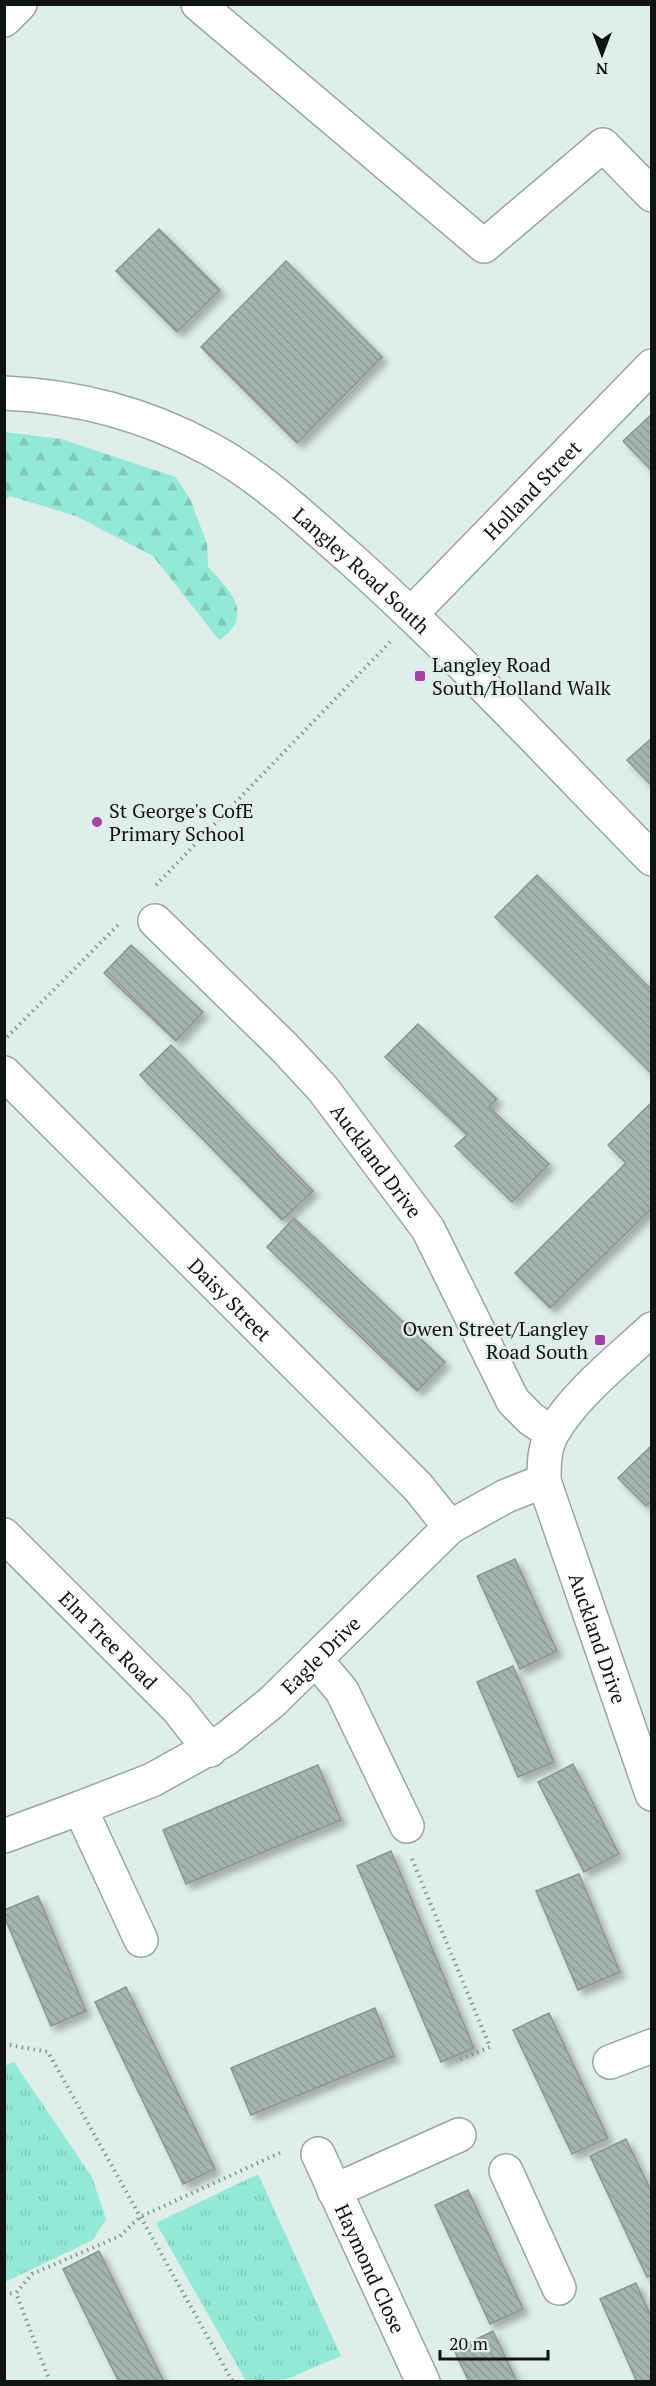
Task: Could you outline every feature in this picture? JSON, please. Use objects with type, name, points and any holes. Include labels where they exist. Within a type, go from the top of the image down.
[{"type":"street","points":[[4,20],[20,4]]},
{"type":"street","points":[[198,4],[484,246],[603,146],[651,195]]},
{"type":"street","name":"Holland Street","points":[[412,613],[651,366]]},
{"type":"street","name":"Langley Road South","points":[[4,393],[39,395],[82,402],[125,413],[167,428],[249,473],[285,501],[412,613],[651,859]]},
{"type":"street","name":"Auckland Drive","points":[[155,921],[284,1047],[323,1089],[428,1228],[513,1401],[531,1419],[552,1433]]},
{"type":"street","name":"Daisy Street","points":[[4,1074],[418,1487],[450,1527]]},
{"type":"street","points":[[544,1481],[544,1458],[552,1433],[570,1408],[651,1329]]},
{"type":"street","name":"Auckland Drive","points":[[544,1481],[651,1794]]},
{"type":"street","name":"Eagle Drive","points":[[4,1836],[152,1780],[210,1750],[243,1727],[316,1660],[410,1564],[450,1527],[506,1496],[544,1481]]},
{"type":"street","name":"Elm Tree Road","points":[[4,1535],[177,1708],[210,1750]]},
{"type":"street","points":[[316,1660],[342,1691],[407,1826]]},
{"type":"street","points":[[80,1808],[141,1940]]},
{"type":"street","points":[[610,2062],[651,2046]]},
{"type":"street","points":[[334,2191],[459,2135]]},
{"type":"street","name":"Haymond Close","points":[[318,2154],[423,2382]]},
{"type":"street","points":[[506,2170],[559,2288]]},
{"type":"path","points":[[155,887],[384,650],[412,613]]},
{"type":"path","points":[[4,1040],[122,920]]},
{"type":"path","points":[[407,1826],[410,1854],[490,2047],[456,2061]]},
{"type":"path","points":[[4,2044],[48,2052],[233,2382]]},
{"type":"path","points":[[4,2294],[16,2293],[32,2274],[120,2236],[140,2217],[255,2166],[311,2137],[318,2154]]},
{"type":"path","points":[[16,2293],[50,2382]]},
{"type":"green space","points":[[5,432],[61,439],[176,477],[191,501],[207,544],[208,567],[236,603],[238,612],[236,622],[230,631],[219,640],[153,556],[76,516],[10,496],[5,500]]},
{"type":"green space","points":[[14,2062],[92,2177],[106,2219],[93,2240],[5,2282],[4,2066]]},
{"type":"green space","points":[[258,2174],[341,2356],[282,2381],[246,2381],[156,2223]]},
{"type":"building","points":[[159,229],[220,290],[177,332],[116,271]]},
{"type":"building","points":[[286,261],[382,357],[297,443],[201,347]]},
{"type":"building","points":[[652,414],[652,471],[623,441]]},
{"type":"building","points":[[652,738],[652,786],[627,760]]},
{"type":"building","points":[[537,875],[652,990],[652,1074],[495,917]]},
{"type":"building","points":[[131,945],[203,1012],[176,1041],[104,973]]},
{"type":"building","points":[[418,1024],[497,1099],[489,1107],[549,1164],[512,1202],[455,1146],[467,1135],[385,1057]]},
{"type":"building","points":[[171,1045],[313,1191],[282,1220],[140,1075]]},
{"type":"building","points":[[652,1102],[652,1208],[550,1308],[515,1273],[626,1163],[608,1145]]},
{"type":"building","points":[[294,1218],[445,1362],[417,1391],[267,1247]]},
{"type":"building","points":[[652,1445],[652,1501],[646,1506],[618,1478]]},
{"type":"building","points":[[515,1559],[557,1651],[520,1669],[477,1576]]},
{"type":"building","points":[[513,1666],[554,1762],[518,1777],[477,1682]]},
{"type":"building","points":[[573,1764],[619,1854],[584,1872],[538,1782]]},
{"type":"building","points":[[318,1765],[341,1820],[186,1884],[163,1830]]},
{"type":"building","points":[[391,1851],[474,2048],[441,2062],[357,1866]]},
{"type":"building","points":[[579,1874],[620,1972],[578,1990],[536,1891]]},
{"type":"building","points":[[38,1896],[86,2011],[51,2026],[4,1916],[4,1910]]},
{"type":"building","points":[[126,1987],[215,2169],[183,2184],[95,2002]]},
{"type":"building","points":[[375,2008],[394,2056],[251,2115],[231,2068]]},
{"type":"building","points":[[549,2013],[608,2138],[572,2154],[513,2030]]},
{"type":"building","points":[[626,2139],[652,2193],[652,2275],[647,2277],[590,2156]]},
{"type":"building","points":[[468,2190],[523,2309],[490,2324],[435,2205]]},
{"type":"building","points":[[99,2251],[164,2382],[119,2382],[63,2269]]},
{"type":"building","points":[[636,2283],[652,2319],[652,2382],[637,2382],[600,2299]]},
{"type":"building","points":[[493,2331],[517,2382],[469,2382],[454,2350]]},
{"type":"place","name":"Langley Road South/Holland Walk","points":[[420,676]]},
{"type":"place","name":"St George's CofE Primary School","points":[[97,822]]},
{"type":"place","name":"Owen Street/Langley Road South","points":[[600,1340]]}]
